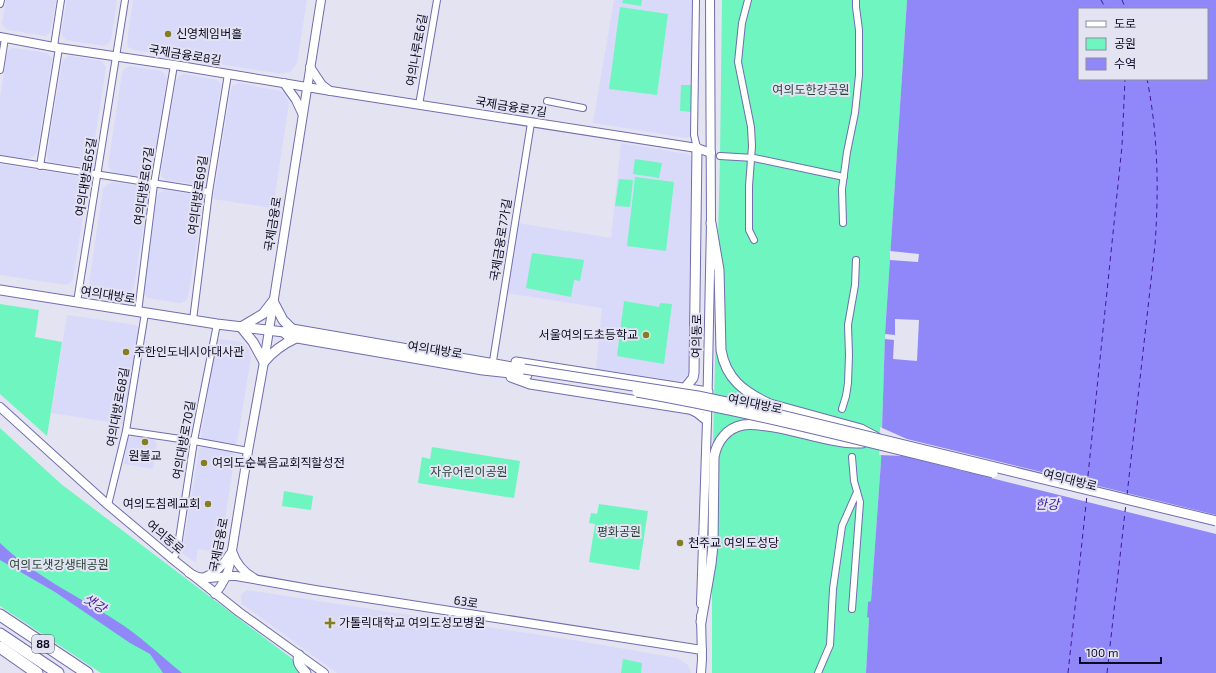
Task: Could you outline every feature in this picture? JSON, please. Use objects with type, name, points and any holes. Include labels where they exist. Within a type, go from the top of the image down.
[{"type":"highway","name":"88","points":[[0,615],[87,673]]},
{"type":"highway","name":"88","points":[[0,634],[58,673]]},
{"type":"highway","points":[[0,647],[37,673]]},
{"type":"main road","points":[[685,388],[693,378],[694,373],[697,148]]},
{"type":"main road","points":[[711,223],[719,270],[720,337],[722,354],[732,377],[745,390],[770,404],[861,429],[875,441]]},
{"type":"main road","name":"여의대방로","points":[[0,290],[217,324],[288,331],[481,362],[525,372],[690,402],[875,441],[1216,528]]},
{"type":"main road","points":[[288,331],[274,301],[263,314],[241,327],[253,342],[264,362],[270,354],[296,338]]},
{"type":"main road","name":"여의대방로","points":[[288,331],[288,336],[296,338],[386,354],[489,370],[525,372]]},
{"type":"main road","points":[[481,362],[502,360],[708,392]]},
{"type":"main road","points":[[489,370],[530,384],[688,409],[702,408],[708,405]]},
{"type":"main road","points":[[701,622],[713,545],[715,450],[723,436],[734,428],[742,425],[750,424],[789,430],[843,442],[875,441],[1216,521]]},
{"type":"main road","points":[[299,655],[297,659],[298,662],[306,673]]},
{"type":"street","points":[[0,4],[1,0]]},
{"type":"street","points":[[40,166],[62,0]]},
{"type":"street","name":"여의대방로65길","points":[[77,302],[125,0]]},
{"type":"street","name":"국제금융로","points":[[215,594],[228,572],[232,550],[274,301],[321,0]]},
{"type":"street","name":"여의나루로6길","points":[[419,104],[437,0]]},
{"type":"street","points":[[696,0],[694,135],[697,148]]},
{"type":"street","name":"여의동로","points":[[701,673],[711,223],[710,0]]},
{"type":"street","points":[[748,0],[742,23],[738,62],[752,137],[749,186],[749,230],[754,240]]},
{"type":"street","points":[[843,222],[842,204],[844,177],[847,152],[855,113],[859,75],[859,30],[856,0]]},
{"type":"street","name":"국제금융로8길","points":[[0,70],[3,38],[307,87]]},
{"type":"street","name":"여의대방로67길","points":[[141,312],[154,184],[174,65]]},
{"type":"street","points":[[310,67],[322,85],[331,91]]},
{"type":"street","name":"여의대방로69길","points":[[193,320],[228,74]]},
{"type":"street","points":[[284,83],[296,100],[303,114]]},
{"type":"street","name":"국제금융로7길","points":[[307,87],[697,148],[711,153]]},
{"type":"street","points":[[547,101],[583,108]]},
{"type":"street","name":"국제금융로7가길","points":[[493,361],[531,122]]},
{"type":"street","points":[[720,156],[751,158],[844,177]]},
{"type":"street","points":[[0,159],[210,192]]},
{"type":"street","points":[[842,409],[848,383],[848,325],[855,285],[856,260]]},
{"type":"street","name":"여의대방로68길","points":[[108,505],[126,431],[141,312]]},
{"type":"street","name":"여의대방로70길","points":[[173,559],[177,552],[194,441],[217,324]]},
{"type":"street","name":"여의동로","points":[[0,407],[108,505],[215,594],[324,673]]},
{"type":"street","points":[[688,409],[697,413],[707,421]]},
{"type":"street","points":[[126,431],[248,451]]},
{"type":"street","points":[[852,457],[856,492],[860,502],[852,609]]},
{"type":"street","points":[[818,673],[830,645],[833,589],[842,526],[856,492]]},
{"type":"street","points":[[192,574],[206,577],[213,574],[223,564],[232,550]]},
{"type":"street","points":[[232,550],[238,564],[245,572],[258,580]]},
{"type":"street","name":"63로","points":[[192,574],[207,579],[236,576],[315,590],[702,650]]},
{"type":"shaded area","points":[[6,0],[56,0],[50,33],[45,36],[5,28],[2,23]]},
{"type":"shaded area","points":[[67,0],[117,0],[111,40],[109,43],[104,46],[66,40],[64,38],[61,33]]},
{"type":"shaded area","points":[[133,0],[307,0],[297,63],[290,72],[281,74],[134,50],[129,48],[127,42]]},
{"type":"shaded area","points":[[614,0],[697,0],[693,134],[691,136],[687,138],[593,123]]},
{"type":"shaded area","points":[[13,48],[47,53],[52,59],[37,152],[34,156],[28,159],[0,155],[0,99],[7,53]]},
{"type":"shaded area","points":[[70,56],[101,61],[106,68],[91,163],[85,167],[51,162],[48,160],[47,155],[62,63],[66,57]]},
{"type":"shaded area","points":[[130,66],[162,71],[167,78],[152,171],[145,177],[115,173],[110,170],[108,166],[122,73],[125,68]]},
{"type":"shaded area","points":[[184,74],[217,80],[221,85],[206,181],[201,185],[166,180],[162,177],[161,173],[176,81],[178,77]]},
{"type":"shaded area","points":[[239,83],[280,91],[285,94],[289,103],[273,208],[213,199],[231,90],[232,86]]},
{"type":"shaded area","points":[[621,143],[687,154],[693,157],[690,372],[685,378],[678,381],[596,369],[602,308],[506,293],[517,223],[611,238]]},
{"type":"shaded area","points":[[0,164],[82,177],[86,181],[88,185],[73,279],[69,284],[66,285],[0,275]]},
{"type":"shaded area","points":[[113,182],[141,186],[147,191],[148,195],[134,288],[130,293],[124,294],[94,290],[89,283],[103,189],[106,185]]},
{"type":"shaded area","points":[[165,190],[197,195],[203,203],[188,298],[180,303],[147,298],[143,292],[157,197],[160,192]]},
{"type":"shaded area","points":[[67,315],[136,325],[139,329],[123,424],[51,413]]},
{"type":"shaded area","points":[[220,339],[241,342],[248,348],[251,357],[237,443],[233,446],[204,441],[201,437],[216,341]]},
{"type":"shaded area","points":[[132,436],[154,440],[157,443],[153,469],[124,464],[128,439]]},
{"type":"shaded area","points":[[202,447],[232,452],[235,455],[220,552],[198,549],[196,562],[182,553],[199,450]]},
{"type":"shaded area","points":[[247,590],[579,641],[677,658],[688,665],[691,673],[337,673],[242,604],[241,596]]},
{"type":"green space","points":[[623,0],[642,0],[641,6],[622,3]]},
{"type":"green space","name":"여의도한강공원","points":[[722,0],[907,0],[885,334],[881,461],[871,601],[868,602],[867,617],[869,618],[866,673],[712,673],[712,487],[720,156]]},
{"type":"green space","points":[[620,7],[668,14],[657,95],[609,89]]},
{"type":"green space","points":[[681,85],[694,85],[693,112],[680,111]]},
{"type":"green space","points":[[635,159],[662,163],[659,178],[633,174]]},
{"type":"green space","points":[[635,177],[674,182],[666,251],[627,246]]},
{"type":"green space","points":[[619,179],[633,180],[630,207],[615,206]]},
{"type":"green space","points":[[532,253],[584,260],[580,281],[574,280],[571,297],[526,288]]},
{"type":"green space","points":[[624,301],[659,307],[660,303],[672,304],[664,364],[617,356]]},
{"type":"green space","points":[[0,304],[39,310],[35,337],[62,342],[47,436],[0,394]]},
{"type":"green space","name":"여의도샛강생태공원","points":[[0,428],[61,484],[311,673],[101,673],[0,606]]},
{"type":"green space","name":"자유어린이공원","points":[[432,447],[520,461],[514,498],[418,483],[422,457],[430,459]]},
{"type":"green space","points":[[284,491],[313,496],[311,510],[282,506]]},
{"type":"green space","name":"평화공원","points":[[599,504],[648,511],[639,570],[589,562],[595,524],[589,523],[591,513],[597,514]]},
{"type":"green space","points":[[623,659],[642,663],[641,673],[621,673]]},
{"type":"water","name":"한강","points":[[907,0],[1216,0],[1216,673],[866,673],[869,618],[867,617],[868,602],[871,601],[881,461],[885,334]]},
{"type":"water","points":[[0,543],[26,565],[124,626],[182,673],[163,673],[150,654],[130,643],[55,592],[0,560]]},
{"type":"pier","points":[[890,251],[919,254],[918,262],[890,260]]},
{"type":"pier","points":[[895,319],[919,320],[917,361],[893,359],[894,340],[885,339],[885,334],[895,335]]},
{"type":"pier","points":[[880,427],[907,439],[1216,515],[1216,534],[903,456],[879,455]]},
{"type":"ferry route","points":[[1101,0],[1105,8]]},
{"type":"ferry route","points":[[1122,0],[1126,8]]},
{"type":"ferry route","points":[[1087,485],[1122,146],[1125,80]]},
{"type":"ferry route","points":[[1127,495],[1155,245],[1157,162],[1151,100],[1147,80]]},
{"type":"ferry route","points":[[1068,673],[1087,495]]},
{"type":"ferry route","points":[[1107,673],[1126,503]]},
{"type":"place","name":"신영체임버홀","points":[[168,34]]},
{"type":"place","name":"서울여의도초등학교","points":[[646,335]]},
{"type":"place","name":"주한인도네시아대사관","points":[[126,352]]},
{"type":"place","name":"원불교","points":[[145,442]]},
{"type":"place","name":"여의도순복음교회직할성전","points":[[204,463]]},
{"type":"place","name":"여의도침례교회","points":[[208,504]]},
{"type":"place","name":"천주교 여의도성당","points":[[680,543]]},
{"type":"place","name":"가톨릭대학교 여의도성모병원","points":[[330,623]]},
{"type":"water label","name":"샛강","points":[[95,603]]}]
